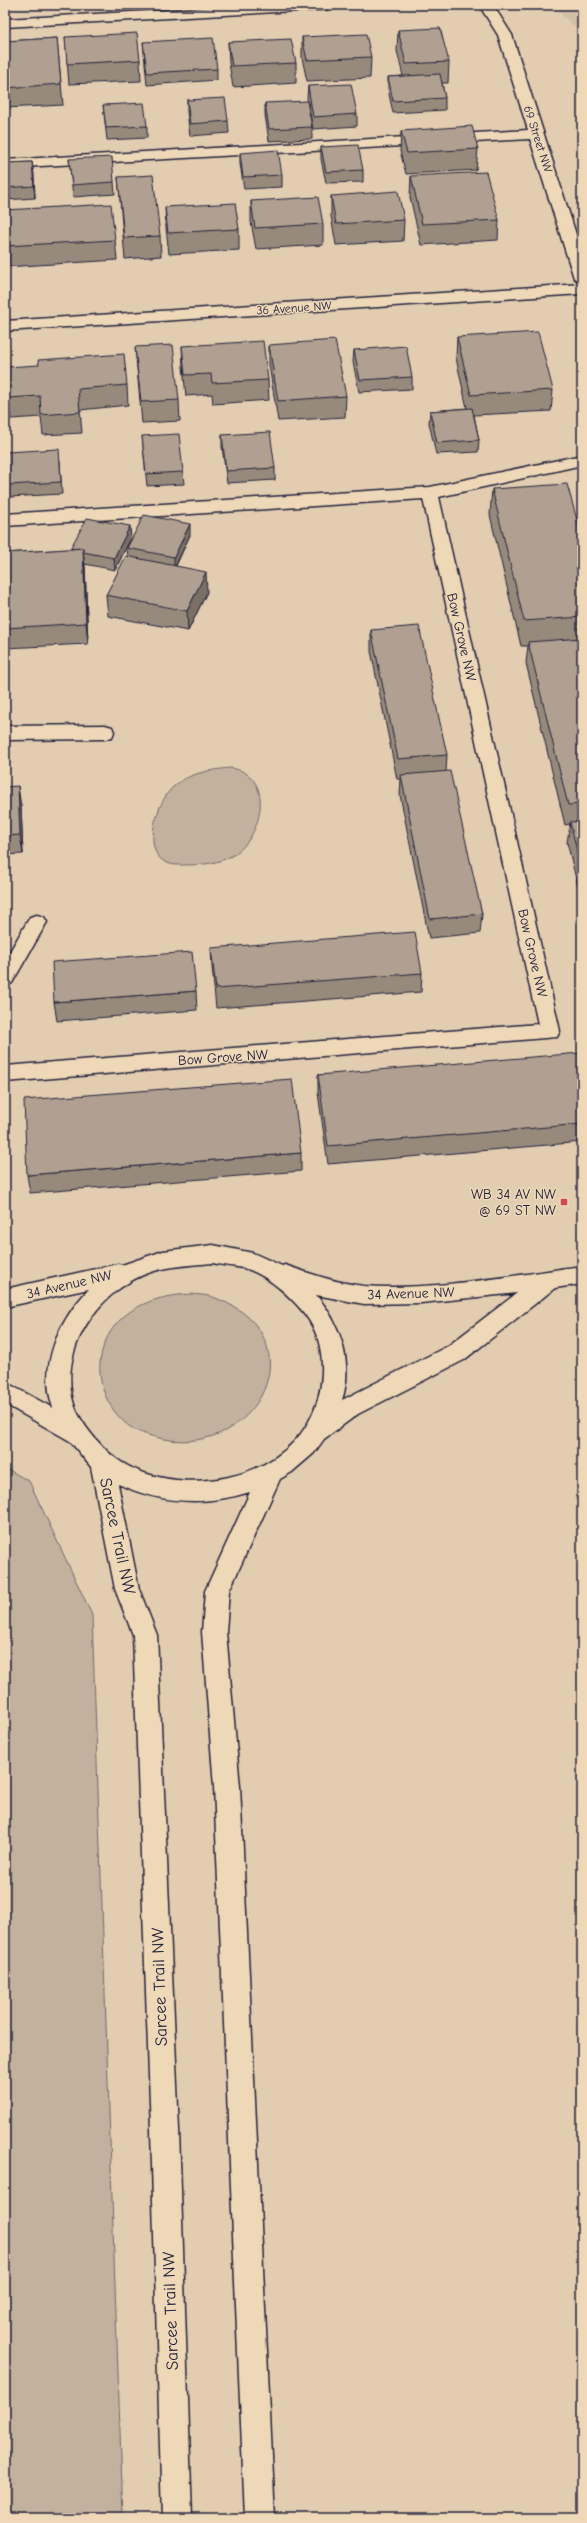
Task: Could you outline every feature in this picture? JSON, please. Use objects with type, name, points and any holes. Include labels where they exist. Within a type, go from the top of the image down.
[{"type":"street","points":[[5,23],[333,5]]},
{"type":"street","name":"69 Street NW","points":[[486,5],[505,35],[582,278]]},
{"type":"street","points":[[5,164],[537,134]]},
{"type":"street","name":"36 Avenue NW","points":[[5,326],[582,289]]},
{"type":"street","points":[[5,520],[430,493],[582,460]]},
{"type":"street","name":"Bow Grove NW","points":[[5,1074],[550,1031],[430,493]]},
{"type":"street","points":[[5,734],[105,732]]},
{"type":"street","points":[[5,978],[37,922]]},
{"type":"street","points":[[5,1392],[76,1433],[102,1462],[140,1484],[183,1493],[228,1490],[270,1475],[304,1449],[327,1416],[336,1379],[332,1342],[316,1309],[289,1281],[253,1262],[213,1254],[172,1257],[132,1270],[99,1292],[74,1323],[61,1359],[61,1397],[76,1433]]},
{"type":"street","name":"34 Avenue NW","points":[[253,1262],[317,1286],[364,1295],[421,1294],[548,1281],[582,1275]]},
{"type":"street","name":"34 Avenue NW","points":[[5,1298],[132,1270]]},
{"type":"street","name":"34 Avenue NW","points":[[304,1449],[333,1419],[370,1394],[442,1361],[548,1281]]},
{"type":"street","name":"Sarcee Trail NW","points":[[102,1462],[127,1589],[145,1635],[165,2130],[177,2518]]},
{"type":"street","points":[[260,2518],[226,1788],[214,1632],[218,1591],[270,1475]]},
{"type":"shaded area","points":[[551,5],[582,5],[582,34]]},
{"type":"shaded area","points":[[230,768],[244,772],[254,781],[259,792],[260,805],[258,819],[253,833],[245,845],[228,858],[214,862],[177,865],[165,862],[157,854],[153,844],[153,832],[160,806],[166,795],[179,782],[192,775],[207,771]]},
{"type":"shaded area","points":[[191,1294],[205,1295],[218,1299],[248,1317],[265,1340],[269,1365],[264,1390],[249,1413],[226,1430],[198,1440],[164,1439],[137,1431],[127,1425],[111,1406],[103,1390],[100,1373],[101,1356],[106,1340],[115,1326],[127,1314],[144,1304],[161,1298]]},
{"type":"shaded area","points":[[5,1468],[29,1481],[92,1615],[123,2518],[5,2518]]},
{"type":"building","points":[[440,28],[449,62],[406,64],[398,30]]},
{"type":"building","points":[[137,33],[140,60],[67,64],[65,37]]},
{"type":"building","points":[[366,34],[371,57],[307,60],[302,37]]},
{"type":"building","points":[[57,38],[61,84],[5,88],[5,41]]},
{"type":"building","points":[[213,38],[217,69],[147,73],[143,42]]},
{"type":"building","points":[[291,39],[296,63],[232,66],[228,42]]},
{"type":"building","points":[[440,74],[445,98],[393,101],[388,77]]},
{"type":"building","points":[[351,84],[357,114],[313,117],[308,86]]},
{"type":"building","points":[[225,98],[228,121],[190,124],[187,100]]},
{"type":"building","points":[[307,101],[312,127],[269,129],[265,103]]},
{"type":"building","points":[[144,103],[147,126],[106,128],[103,105]]},
{"type":"building","points":[[472,126],[478,149],[407,153],[401,131]]},
{"type":"building","points":[[358,145],[363,170],[326,172],[321,147]]},
{"type":"building","points":[[278,150],[282,175],[243,177],[240,153]]},
{"type":"building","points":[[112,157],[114,182],[72,185],[69,159]]},
{"type":"building","points":[[32,162],[34,186],[5,188],[5,163]]},
{"type":"building","points":[[486,172],[499,220],[422,224],[411,176]]},
{"type":"building","points":[[153,175],[160,236],[124,238],[118,177]]},
{"type":"building","points":[[398,191],[404,220],[336,224],[331,196]]},
{"type":"building","points":[[318,197],[323,224],[255,228],[251,201]]},
{"type":"building","points":[[235,203],[239,229],[168,233],[165,207]]},
{"type":"building","points":[[111,204],[115,240],[5,246],[5,210]]},
{"type":"building","points":[[538,332],[553,390],[471,395],[457,337]]},
{"type":"building","points":[[335,340],[346,396],[278,401],[269,345]]},
{"type":"building","points":[[263,341],[268,380],[212,383],[211,374],[185,375],[182,346]]},
{"type":"building","points":[[173,345],[179,400],[141,402],[135,347]]},
{"type":"building","points":[[406,346],[412,377],[360,380],[354,350]]},
{"type":"building","points":[[124,354],[127,385],[78,389],[80,412],[41,415],[40,396],[8,398],[7,367],[39,365],[38,360]]},
{"type":"building","points":[[472,408],[479,440],[437,443],[430,411]]},
{"type":"building","points":[[270,432],[275,468],[226,471],[222,435]]},
{"type":"building","points":[[179,434],[183,472],[146,474],[142,436]]},
{"type":"building","points":[[59,449],[61,482],[8,485],[6,452]]},
{"type":"building","points":[[567,484],[582,538],[582,617],[524,621],[492,489]]},
{"type":"building","points":[[144,515],[190,524],[174,557],[127,548]]},
{"type":"building","points":[[87,518],[130,526],[114,558],[83,552],[83,548],[70,549]]},
{"type":"building","points":[[83,548],[86,623],[5,628],[5,553]]},
{"type":"building","points":[[126,556],[206,572],[187,611],[106,595]]},
{"type":"building","points":[[419,626],[447,755],[398,759],[371,630]]},
{"type":"building","points":[[582,638],[582,804],[568,805],[528,642]]},
{"type":"building","points":[[450,771],[482,914],[430,919],[401,775]]},
{"type":"building","points":[[18,786],[20,835],[5,836],[5,787]]},
{"type":"building","points":[[582,821],[582,872],[570,822]]},
{"type":"building","points":[[415,932],[422,973],[216,989],[211,948]]},
{"type":"building","points":[[192,952],[196,991],[54,1002],[52,962]]},
{"type":"building","points":[[580,1053],[582,1063],[582,1124],[328,1146],[318,1075]]},
{"type":"building","points":[[292,1079],[301,1153],[27,1175],[24,1100]]},
{"type":"place","name":"WB 34 AV NW @ 69 ST NW","points":[[564,1202]]}]
